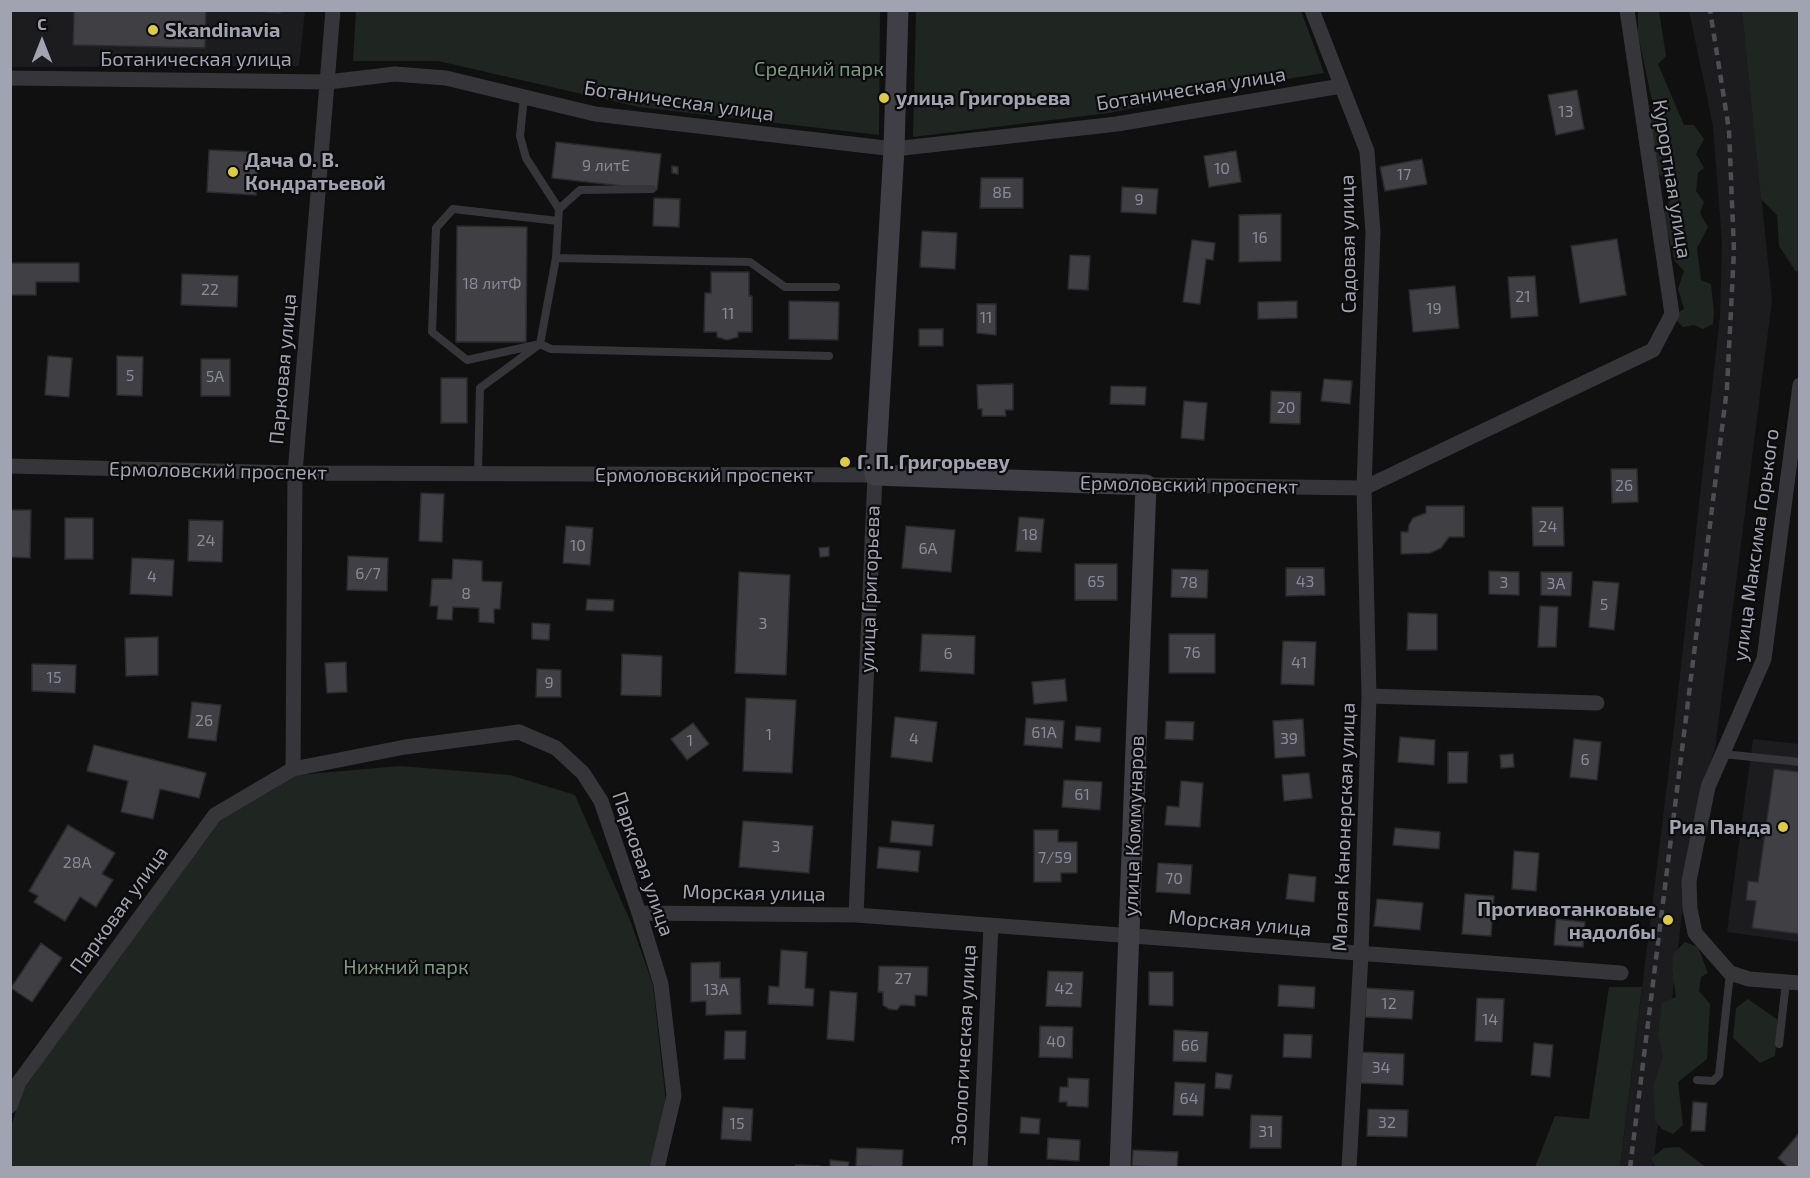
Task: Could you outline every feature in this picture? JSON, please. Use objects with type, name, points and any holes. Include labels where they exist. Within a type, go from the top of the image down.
[{"type":"street","name":"Парковая улица","points":[[293,769],[295,473],[333,10]]},
{"type":"street","name":"улица Григорьева","points":[[856,915],[875,475],[894,149],[898,10]]},
{"type":"street","name":"Садовая улица","points":[[1312,10],[1367,151],[1372,232],[1364,488]]},
{"type":"street","name":"Курортная улица","points":[[1627,10],[1672,314],[1653,350]]},
{"type":"street","name":"Ботаническая улица","points":[[10,78],[328,82],[395,74],[446,78],[595,114],[894,149],[1117,124],[1341,86]]},
{"type":"street","name":"Ермоловский проспект","points":[[10,466],[295,473],[875,475],[1146,485],[1364,488],[1653,350]]},
{"type":"street","name":"улица Максима Горького","points":[[1730,973],[1695,933],[1689,909],[1689,881],[1708,787],[1764,659],[1800,385]]},
{"type":"street","name":"улица Коммунаров","points":[[1120,1167],[1131,934],[1146,485]]},
{"type":"street","name":"Малая Канонерская улица","points":[[1349,1167],[1361,955],[1369,696],[1364,488]]},
{"type":"street","points":[[1369,696],[1597,703]]},
{"type":"street","name":"Парковая улица","points":[[10,1106],[19,1082],[215,814],[293,769],[405,747],[519,732],[556,748],[583,772],[601,801],[639,913],[661,984],[674,1096],[657,1167]]},
{"type":"street","name":"Морская улица","points":[[639,913],[856,915],[1131,934],[1361,955],[1621,973]]},
{"type":"street","name":"Зоологическая улица","points":[[980,1167],[991,925]]},
{"type":"street","points":[[1730,973],[1749,979],[1793,982]]},
{"type":"lane","points":[[478,474],[480,388],[540,344],[556,258],[559,208],[526,158],[520,136],[524,97]]},
{"type":"lane","points":[[559,208],[580,190],[652,189]]},
{"type":"lane","points":[[558,221],[453,209],[436,228],[432,332],[467,360],[540,344],[551,349],[829,356]]},
{"type":"lane","points":[[556,258],[750,262],[785,287],[836,287]]},
{"type":"lane","points":[[1723,754],[1800,762]]},
{"type":"lane","points":[[1697,1080],[1713,1081],[1719,1075],[1730,973]]},
{"type":"lane","points":[[1779,1044],[1793,982]]},
{"type":"shaded area","points":[[10,11],[305,11],[299,66],[11,67]]},
{"type":"shaded area","points":[[1689,11],[1742,11],[1772,300],[1715,749],[1701,789],[1691,833],[1653,1167],[1620,1168],[1676,711],[1720,316],[1722,242],[1713,126]]},
{"type":"shaded area","points":[[1753,739],[1799,744],[1799,942],[1727,932]]},
{"type":"green space","name":"Средний парк","points":[[356,11],[880,11],[879,135],[639,107],[438,61],[353,61]]},
{"type":"green space","name":"Средний парк","points":[[916,11],[1301,11],[1324,73],[1220,90],[1109,113],[913,137]]},
{"type":"green space","points":[[1638,11],[1659,11],[1666,56],[1658,64],[1684,125],[1694,125],[1704,139],[1696,154],[1704,168],[1698,173],[1696,191],[1704,202],[1700,213],[1708,227],[1697,248],[1701,280],[1711,284],[1714,313],[1713,324],[1703,329],[1694,325],[1683,327],[1677,321],[1676,314],[1684,309],[1678,289],[1684,271],[1675,261],[1663,217],[1671,197],[1677,192],[1677,181],[1667,181],[1653,169],[1649,129],[1653,105],[1638,35]]},
{"type":"green space","points":[[1742,11],[1799,11],[1800,268],[1796,272],[1779,246],[1777,215],[1761,199]]},
{"type":"green space","name":"Нижний парк","points":[[400,766],[510,775],[575,795],[631,923],[653,985],[666,1103],[651,1167],[11,1167],[10,1130],[24,1085],[221,820],[298,775]]},
{"type":"green space","points":[[1685,942],[1698,947],[1708,973],[1701,977],[1699,991],[1710,1004],[1707,1059],[1678,1082],[1683,1125],[1673,1134],[1662,1129],[1655,1121],[1653,1086],[1663,1057],[1658,1034],[1662,1003],[1676,997],[1672,968],[1674,953]]},
{"type":"green space","points":[[1609,987],[1642,987],[1620,1167],[1535,1167],[1555,1116],[1589,1119]]},
{"type":"green space","points":[[1748,999],[1778,1020],[1775,1056],[1760,1063],[1733,1038],[1736,1008]]},
{"type":"green space","points":[[1679,1147],[1706,1167],[1655,1167],[1651,1158],[1664,1148]]},
{"type":"building","points":[[74,10],[206,10],[205,48],[73,45]]},
{"type":"building","points":[[245,10],[280,10],[280,13]]},
{"type":"building","points":[[1577,90],[1584,129],[1556,135],[1548,95]]},
{"type":"building","points":[[556,142],[661,154],[657,190],[552,178]]},
{"type":"building","name":"Дача О. В. Кондратьевой","points":[[209,150],[259,152],[256,195],[207,192]]},
{"type":"building","points":[[1236,151],[1241,182],[1209,187],[1204,156]]},
{"type":"building","points":[[1422,159],[1427,184],[1385,191],[1380,167]]},
{"type":"building","points":[[672,166],[678,167],[678,174],[672,173]]},
{"type":"building","points":[[981,178],[1023,178],[1023,208],[980,208]]},
{"type":"building","points":[[1122,187],[1158,189],[1156,214],[1121,212]]},
{"type":"building","points":[[654,198],[680,199],[679,227],[653,226]]},
{"type":"building","points":[[1281,214],[1281,261],[1239,262],[1239,215]]},
{"type":"building","points":[[457,226],[527,227],[526,342],[456,342]]},
{"type":"building","points":[[922,231],[957,233],[955,269],[920,267]]},
{"type":"building","points":[[1617,239],[1626,295],[1580,303],[1571,246]]},
{"type":"building","points":[[1192,240],[1215,243],[1213,260],[1206,259],[1200,304],[1183,302]]},
{"type":"building","points":[[1070,255],[1090,256],[1088,290],[1068,289]]},
{"type":"building","points":[[10,263],[79,263],[79,282],[36,282],[36,295],[10,295]]},
{"type":"building","points":[[711,272],[749,272],[752,332],[738,332],[738,337],[727,340],[717,337],[717,332],[704,332],[705,293],[711,293]]},
{"type":"building","points":[[182,274],[238,276],[237,307],[181,305]]},
{"type":"building","points":[[1535,276],[1538,316],[1511,318],[1508,277]]},
{"type":"building","points":[[1455,286],[1459,328],[1413,332],[1409,290]]},
{"type":"building","points":[[789,301],[839,302],[838,340],[789,339]]},
{"type":"building","points":[[1297,301],[1297,318],[1258,319],[1258,302]]},
{"type":"building","points":[[977,304],[996,304],[996,335],[977,333]]},
{"type":"building","points":[[919,329],[943,329],[943,346],[919,346]]},
{"type":"building","points":[[48,356],[72,358],[69,397],[45,395]]},
{"type":"building","points":[[117,356],[143,357],[142,396],[117,395]]},
{"type":"building","points":[[201,359],[230,359],[230,396],[201,396]]},
{"type":"building","points":[[441,378],[467,378],[467,423],[441,423]]},
{"type":"building","points":[[1324,379],[1352,381],[1350,404],[1321,401]]},
{"type":"building","points":[[1013,384],[1013,410],[1005,410],[1006,416],[982,416],[982,409],[978,409],[977,385]]},
{"type":"building","points":[[1111,386],[1146,387],[1145,405],[1110,404]]},
{"type":"building","points":[[1271,391],[1301,392],[1300,424],[1270,423]]},
{"type":"building","points":[[1184,401],[1207,403],[1204,440],[1181,438]]},
{"type":"building","points":[[1611,469],[1637,469],[1638,502],[1612,503]]},
{"type":"building","points":[[421,493],[444,494],[442,542],[419,541]]},
{"type":"building","points":[[1426,506],[1464,506],[1464,537],[1449,537],[1441,548],[1430,553],[1401,554],[1401,532],[1408,532],[1413,518],[1426,513]]},
{"type":"building","points":[[1532,507],[1563,507],[1564,546],[1533,546]]},
{"type":"building","points":[[10,510],[31,510],[30,558],[10,557]]},
{"type":"building","points":[[1019,517],[1044,519],[1041,552],[1016,551]]},
{"type":"building","points":[[65,518],[93,518],[93,559],[65,559]]},
{"type":"building","points":[[189,520],[223,521],[222,562],[188,561]]},
{"type":"building","points":[[566,526],[593,528],[590,565],[563,563]]},
{"type":"building","points":[[906,526],[955,530],[951,572],[902,568]]},
{"type":"building","points":[[829,547],[829,556],[820,557],[819,548]]},
{"type":"building","points":[[348,556],[388,558],[387,591],[347,590]]},
{"type":"building","points":[[132,558],[174,560],[172,596],[130,594]]},
{"type":"building","points":[[453,559],[482,561],[482,581],[502,582],[500,609],[494,609],[494,623],[479,622],[479,608],[453,607],[452,620],[437,619],[438,606],[430,606],[432,579],[452,579]]},
{"type":"building","points":[[1075,564],[1117,564],[1117,600],[1075,600]]},
{"type":"building","points":[[1286,568],[1324,568],[1325,595],[1286,596]]},
{"type":"building","points":[[1172,569],[1208,570],[1207,598],[1171,597]]},
{"type":"building","points":[[1489,571],[1519,572],[1519,595],[1489,594]]},
{"type":"building","points":[[739,572],[790,575],[786,675],[735,673]]},
{"type":"building","points":[[1541,572],[1572,572],[1571,596],[1541,595]]},
{"type":"building","points":[[1593,581],[1619,583],[1614,630],[1589,627]]},
{"type":"building","points":[[587,599],[614,600],[613,611],[586,610]]},
{"type":"building","points":[[1540,606],[1558,607],[1556,647],[1538,647]]},
{"type":"building","points":[[1408,613],[1437,614],[1437,650],[1407,650]]},
{"type":"building","points":[[532,623],[550,624],[549,640],[532,639]]},
{"type":"building","points":[[922,634],[975,636],[974,674],[920,671]]},
{"type":"building","points":[[1169,634],[1215,634],[1215,673],[1169,673]]},
{"type":"building","points":[[158,637],[158,675],[126,676],[125,638]]},
{"type":"building","points":[[1283,641],[1316,642],[1314,685],[1281,684]]},
{"type":"building","points":[[622,654],[662,656],[661,696],[621,695]]},
{"type":"building","points":[[346,662],[347,692],[327,693],[325,663]]},
{"type":"building","points":[[32,664],[76,665],[75,693],[32,691]]},
{"type":"building","points":[[537,669],[561,670],[561,697],[536,697]]},
{"type":"building","points":[[1065,679],[1067,701],[1034,704],[1032,682]]},
{"type":"building","points":[[746,698],[796,700],[792,773],[743,771]]},
{"type":"building","points":[[192,702],[221,705],[216,741],[188,738]]},
{"type":"building","points":[[895,717],[937,722],[932,762],[891,757]]},
{"type":"building","points":[[1026,718],[1064,721],[1062,748],[1024,745]]},
{"type":"building","points":[[1303,719],[1305,756],[1275,758],[1273,721]]},
{"type":"building","points":[[1166,721],[1194,722],[1193,740],[1165,739]]},
{"type":"building","points":[[693,723],[709,744],[687,760],[671,739]]},
{"type":"building","points":[[1076,726],[1101,728],[1100,742],[1075,740]]},
{"type":"building","points":[[1400,737],[1435,740],[1434,765],[1398,762]]},
{"type":"building","points":[[1574,739],[1601,742],[1597,780],[1570,777]]},
{"type":"building","points":[[94,745],[206,773],[199,798],[160,789],[153,819],[121,812],[128,781],[87,771]]},
{"type":"building","points":[[1448,752],[1468,752],[1467,783],[1448,783]]},
{"type":"building","points":[[1513,754],[1514,767],[1501,768],[1500,755]]},
{"type":"building","name":"Риа Панда","points":[[1774,769],[1800,772],[1800,934],[1752,928],[1756,901],[1746,900],[1748,881],[1758,882]]},
{"type":"building","points":[[1309,773],[1312,798],[1284,801],[1282,775]]},
{"type":"building","points":[[1064,780],[1102,782],[1100,810],[1062,807]]},
{"type":"building","points":[[1181,781],[1203,783],[1200,827],[1165,825],[1167,806],[1179,807]]},
{"type":"building","points":[[743,821],[813,826],[809,873],[739,867]]},
{"type":"building","points":[[892,821],[934,825],[932,846],[890,842]]},
{"type":"building","points":[[68,825],[115,853],[102,874],[113,880],[96,907],[80,897],[65,921],[34,902],[38,896],[29,891]]},
{"type":"building","points":[[1395,828],[1440,832],[1439,849],[1393,845]]},
{"type":"building","points":[[1034,830],[1058,830],[1058,842],[1077,842],[1077,873],[1061,873],[1061,882],[1034,882]]},
{"type":"building","points":[[879,847],[920,851],[918,872],[877,868]]},
{"type":"building","points":[[1514,851],[1539,853],[1536,891],[1512,889]]},
{"type":"building","points":[[1158,863],[1192,865],[1190,894],[1156,892]]},
{"type":"building","points":[[1289,874],[1316,877],[1314,902],[1286,899]]},
{"type":"building","points":[[1465,894],[1494,896],[1491,936],[1462,934]]},
{"type":"building","points":[[1377,899],[1423,903],[1420,930],[1374,926]]},
{"type":"building","points":[[1556,919],[1585,922],[1583,947],[1554,945]]},
{"type":"building","points":[[41,943],[62,958],[32,1002],[11,988]]},
{"type":"building","points":[[781,950],[807,952],[805,988],[814,989],[813,1006],[768,1004],[769,986],[779,987]]},
{"type":"building","points":[[720,962],[720,978],[740,978],[741,1014],[706,1015],[706,1001],[691,1002],[691,963]]},
{"type":"building","points":[[879,966],[928,967],[927,996],[915,995],[915,1006],[901,1005],[897,1010],[889,1009],[883,1005],[883,992],[878,992]]},
{"type":"building","points":[[1048,971],[1083,972],[1081,1007],[1046,1006]]},
{"type":"building","points":[[1149,972],[1173,972],[1173,1006],[1149,1005]]},
{"type":"building","points":[[1279,985],[1315,987],[1314,1008],[1278,1006]]},
{"type":"building","points":[[1366,988],[1414,991],[1412,1019],[1365,1017]]},
{"type":"building","points":[[830,991],[857,993],[854,1041],[827,1039]]},
{"type":"building","points":[[1477,998],[1504,999],[1502,1042],[1475,1041]]},
{"type":"building","points":[[1040,1026],[1073,1027],[1072,1058],[1039,1057]]},
{"type":"building","points":[[1174,1030],[1208,1032],[1206,1062],[1173,1061]]},
{"type":"building","points":[[725,1031],[746,1031],[745,1059],[724,1059]]},
{"type":"building","points":[[1284,1034],[1312,1035],[1311,1058],[1283,1057]]},
{"type":"building","points":[[1534,1043],[1553,1045],[1550,1077],[1531,1075]]},
{"type":"building","points":[[1360,1052],[1404,1054],[1403,1085],[1359,1083]]},
{"type":"building","points":[[1216,1073],[1232,1075],[1230,1089],[1215,1088]]},
{"type":"building","points":[[1068,1078],[1089,1079],[1088,1107],[1067,1106],[1067,1102],[1059,1102],[1060,1087],[1068,1087]]},
{"type":"building","points":[[1175,1082],[1205,1084],[1203,1116],[1173,1115]]},
{"type":"building","points":[[1693,1102],[1707,1103],[1705,1131],[1691,1131]]},
{"type":"building","points":[[723,1107],[753,1109],[751,1141],[721,1139]]},
{"type":"building","points":[[1368,1109],[1408,1110],[1407,1137],[1367,1136]]},
{"type":"building","points":[[1251,1115],[1282,1116],[1281,1148],[1250,1148]]},
{"type":"building","points":[[1021,1117],[1040,1119],[1039,1134],[1020,1133]]},
{"type":"building","points":[[1800,1132],[1800,1168],[1789,1168],[1778,1158]]},
{"type":"building","points":[[1048,1138],[1080,1140],[1079,1161],[1047,1159]]},
{"type":"building","points":[[857,1148],[903,1150],[902,1168],[856,1166]]},
{"type":"building","points":[[1133,1150],[1178,1152],[1177,1168],[1132,1166]]},
{"type":"building","points":[[830,1160],[849,1162],[848,1168],[830,1168]]},
{"type":"building","points":[[796,1165],[820,1166],[820,1168],[795,1168]]},
{"type":"railway","points":[[1630,1168],[1727,388],[1734,251],[1729,130],[1710,10]]},
{"type":"place","name":"Skandinavia","points":[[153,30]]},
{"type":"place","name":"улица Григорьева","points":[[884,98]]},
{"type":"place","name":"Дача О. В. Кондратьевой","points":[[233,172]]},
{"type":"place","name":"Г. П. Григорьеву","points":[[845,462]]},
{"type":"place","name":"Риа Панда","points":[[1783,827]]},
{"type":"place","name":"Противотанковые надолбы","points":[[1668,920]]}]
